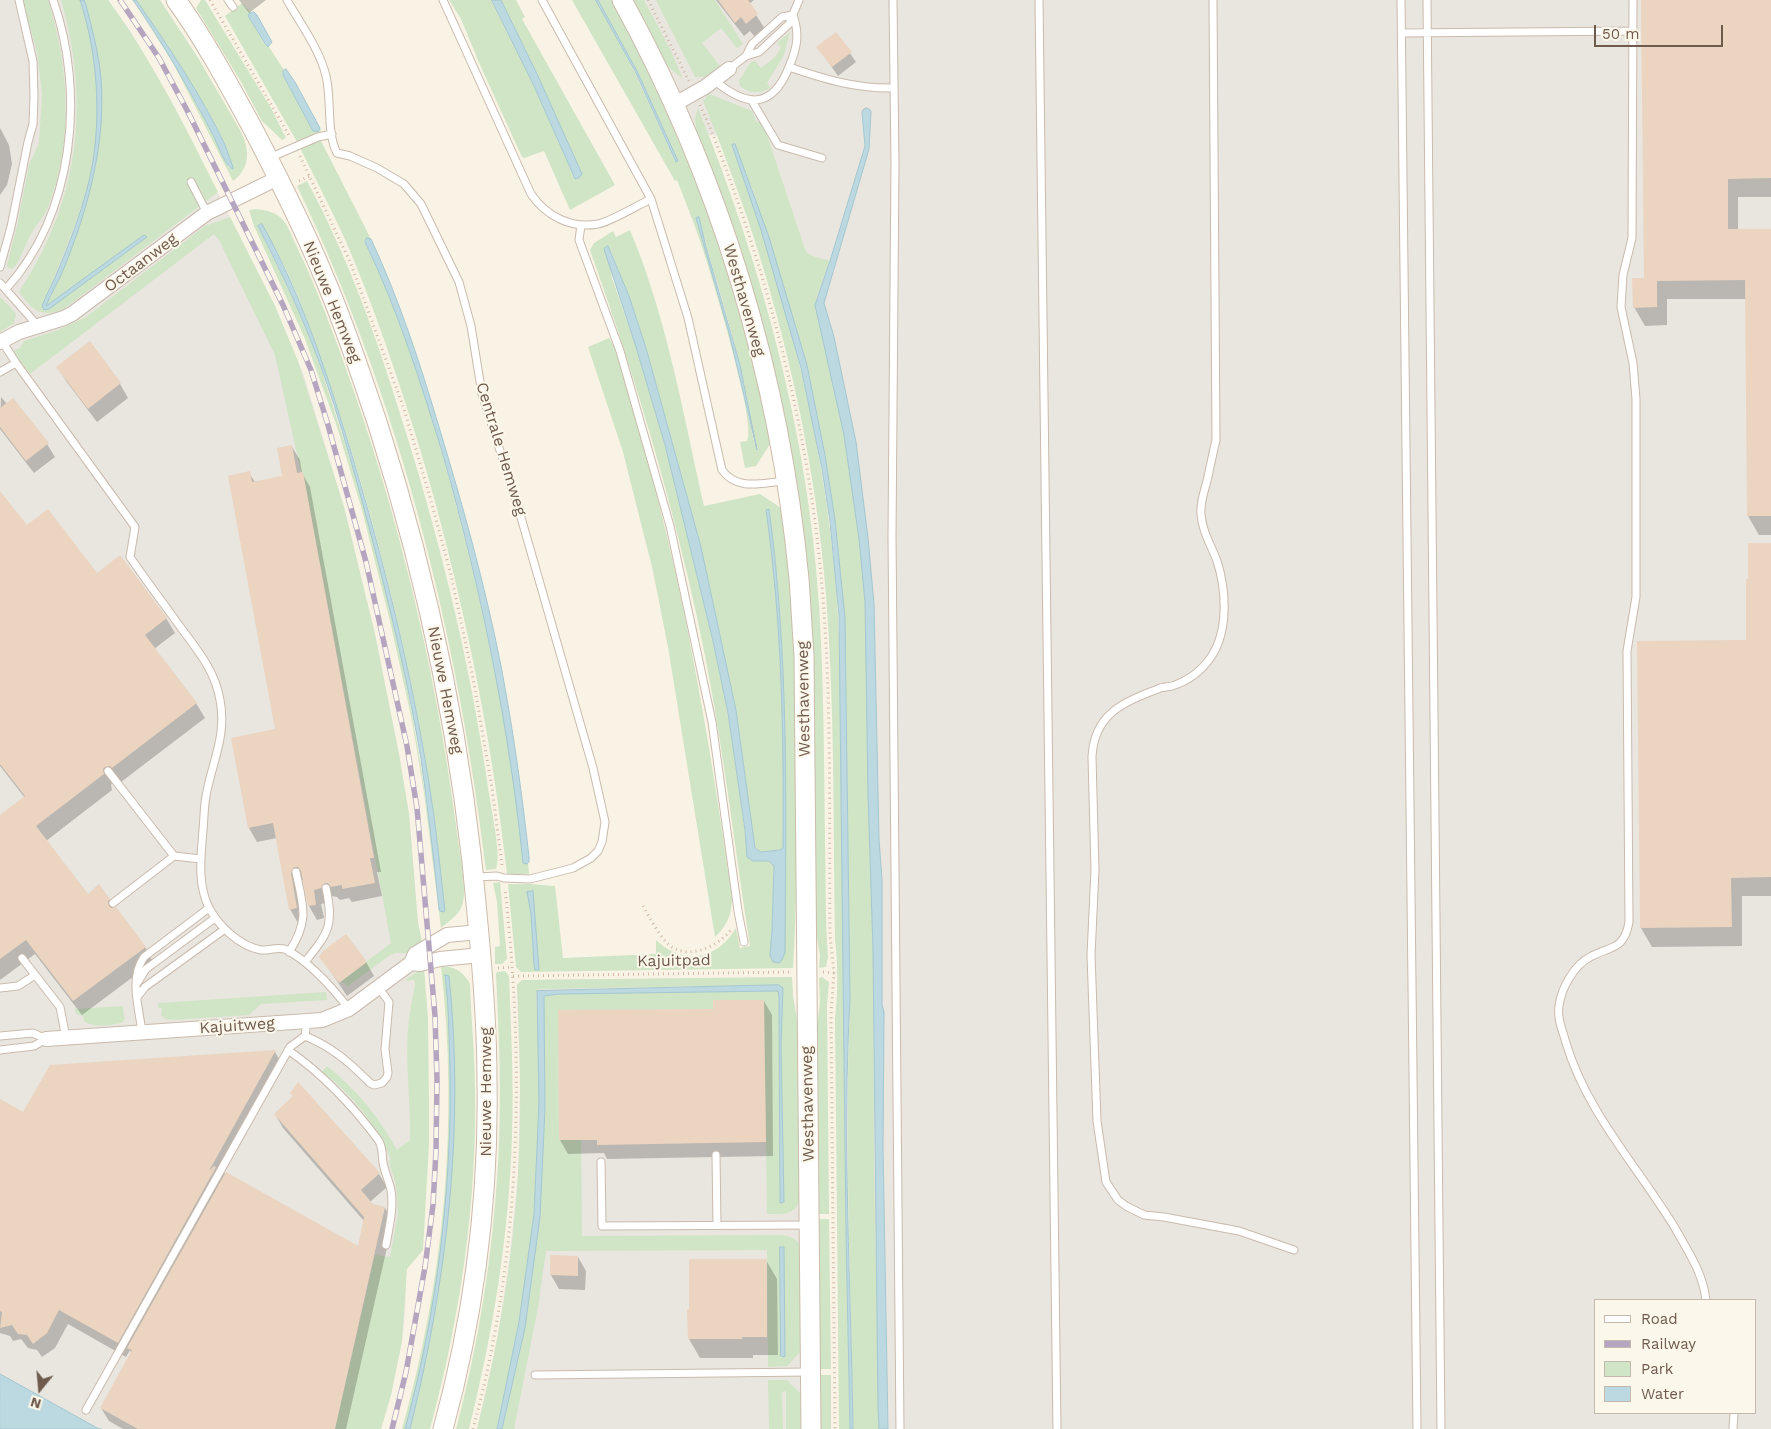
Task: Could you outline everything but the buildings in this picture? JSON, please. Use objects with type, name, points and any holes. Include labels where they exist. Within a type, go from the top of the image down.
[{"type":"main road","name":"Westhavenweg","points":[[622,0],[675,104],[708,184],[749,310],[773,409],[799,579],[804,655],[811,1429]]},
{"type":"main road","name":"Nieuwe Hemweg","points":[[180,1],[235,96],[268,158],[306,236],[342,321],[396,480],[418,564],[445,682],[466,804],[474,877],[481,955],[488,1083],[484,1188],[478,1254],[470,1309],[443,1429]]},
{"type":"street","points":[[675,104],[729,69]]},
{"type":"street","name":"Octaanweg","points":[[1,341],[19,332],[64,318],[80,309],[207,213],[278,178]]},
{"type":"street","name":"Kajuitweg","points":[[46,1039],[331,1018],[349,1009],[379,988],[411,963],[415,954],[447,935],[479,932]]},
{"type":"street","points":[[411,963],[420,964],[440,959],[481,955]]},
{"type":"lane","points":[[0,268],[11,227],[33,124],[33,61],[19,0]]},
{"type":"lane","points":[[6,289],[19,274],[40,241],[58,193],[67,154],[70,130],[68,61],[64,36],[53,0]]},
{"type":"lane","points":[[228,0],[233,7]]},
{"type":"lane","name":"Centrale Hemweg","points":[[287,0],[317,54],[326,75],[332,134],[337,153],[364,162],[404,184],[421,204],[459,282],[471,326],[482,394],[518,507],[593,768],[605,822],[605,833],[598,851],[591,858],[574,868],[530,879],[498,876],[474,877]]},
{"type":"lane","points":[[443,0],[531,194],[542,208],[565,222],[581,225],[599,224],[651,199]]},
{"type":"lane","points":[[542,0],[651,199],[688,318],[722,470],[732,480],[744,484],[785,481]]},
{"type":"lane","points":[[729,69],[746,56],[760,52],[789,24],[799,0]]},
{"type":"lane","points":[[892,0],[895,163],[892,536],[900,1429]]},
{"type":"lane","points":[[1039,0],[1057,1429]]},
{"type":"lane","points":[[1213,0],[1216,440],[1203,492],[1201,514],[1206,537],[1212,548],[1221,575],[1223,598],[1221,634],[1214,651],[1204,666],[1195,674],[1184,681],[1159,688],[1118,706],[1103,721],[1094,739],[1092,757],[1094,870],[1092,955],[1097,1121],[1106,1182],[1111,1192],[1126,1206],[1144,1215],[1239,1231],[1294,1250]]},
{"type":"lane","points":[[1402,0],[1417,1429]]},
{"type":"lane","points":[[1427,0],[1441,1429]]},
{"type":"lane","points":[[1633,0],[1632,238],[1621,299],[1634,363],[1636,399],[1636,597],[1627,651],[1628,922],[1627,930],[1619,944],[1590,956],[1575,968],[1561,997],[1558,1015],[1571,1058],[1589,1100],[1600,1119],[1662,1207],[1692,1257],[1702,1280],[1706,1299]]},
{"type":"lane","points":[[714,80],[736,96],[752,101],[766,99],[774,93],[790,67],[798,42],[793,15]]},
{"type":"lane","points":[[1402,33],[1633,31]]},
{"type":"lane","points":[[790,67],[842,84],[872,89],[894,88]]},
{"type":"lane","points":[[752,101],[778,145],[822,158]]},
{"type":"lane","points":[[268,158],[318,137],[332,134]]},
{"type":"lane","points":[[191,182],[207,213]]},
{"type":"lane","points":[[581,225],[579,240],[620,351],[670,526],[712,722],[744,942]]},
{"type":"lane","points":[[0,283],[38,326]]},
{"type":"lane","points":[[1,341],[135,527],[130,557],[203,657],[217,686],[223,725],[206,796],[201,859],[201,882],[209,908],[224,929],[237,939],[261,950],[285,948],[305,962],[332,987],[349,1009]]},
{"type":"lane","points":[[0,372],[16,363]]},
{"type":"lane","points":[[108,771],[174,856]]},
{"type":"lane","points":[[113,903],[174,856],[201,859]]},
{"type":"lane","points":[[289,952],[300,935],[303,923],[303,908],[296,872]]},
{"type":"lane","points":[[305,962],[324,937],[328,928],[330,907],[326,888]]},
{"type":"lane","points":[[142,1032],[136,985],[137,971],[144,957],[209,908]]},
{"type":"lane","points":[[136,985],[146,968],[215,918]]},
{"type":"lane","points":[[138,996],[145,987],[224,929]]},
{"type":"lane","points":[[22,958],[60,1007],[66,1038]]},
{"type":"lane","points":[[0,988],[18,986],[35,975]]},
{"type":"lane","points":[[305,1036],[325,1044],[370,1083],[374,1085],[382,1084],[388,1072],[385,1049],[389,1002],[379,988]]},
{"type":"lane","points":[[86,1410],[288,1050],[305,1036],[307,1021]]},
{"type":"lane","points":[[0,1036],[33,1033],[46,1039]]},
{"type":"lane","points":[[0,1050],[34,1046],[46,1039]]},
{"type":"lane","points":[[288,1050],[304,1061],[345,1099],[371,1130],[382,1147],[383,1162],[392,1202],[392,1214],[386,1245]]},
{"type":"lane","points":[[716,1155],[717,1225]]},
{"type":"lane","points":[[601,1162],[602,1226],[810,1225]]},
{"type":"lane","points":[[535,1375],[811,1372]]},
{"type":"lane","points":[[1733,1429],[1734,1414]]},
{"type":"path","points":[[648,0],[695,92]]},
{"type":"path","points":[[643,906],[667,943],[690,952],[708,948],[724,938],[730,930],[738,911]]},
{"type":"path","name":"Kajuitpad","points":[[513,976],[834,973]]},
{"type":"shaded area","points":[[0,0],[108,0],[131,32],[172,102],[275,306],[304,376],[344,507],[375,634],[399,754],[409,814],[418,923],[424,968],[410,979],[415,983],[408,1028],[411,1114],[405,1311],[402,1341],[391,1395],[381,1429],[0,1429]]},
{"type":"shaded area","points":[[632,0],[1771,0],[1771,1429],[858,1429],[850,717],[834,490],[738,137],[697,134]]},
{"type":"shaded area","points":[[792,977],[797,1020],[802,1429],[477,1429],[497,1341],[509,1261],[518,1176],[520,1085],[517,985],[522,980]]},
{"type":"green space","points":[[22,0],[48,0],[61,51],[66,104],[62,157],[48,207],[30,236],[15,267],[12,269],[7,267],[7,265],[29,165],[39,143],[42,94],[37,52]]},
{"type":"green space","points":[[61,0],[80,0],[93,50],[98,105],[93,163],[87,189],[42,309],[49,309],[146,237],[141,237],[46,306],[63,269],[79,226],[96,162],[101,112],[101,80],[84,0],[108,0],[139,46],[167,94],[218,192],[64,309],[43,313],[33,308],[19,292],[39,258],[55,223],[67,187],[74,151],[77,114],[76,77]]},
{"type":"green space","points":[[132,0],[173,61],[214,136],[229,168],[233,167],[216,126],[183,71],[136,0],[160,0],[197,56],[240,130],[247,150],[247,157],[243,170],[233,181],[172,61]]},
{"type":"green space","points":[[201,0],[205,0],[271,108],[286,138],[282,140],[262,121],[240,80],[196,8]]},
{"type":"green space","points":[[449,0],[492,0],[534,86],[575,179],[579,179],[580,172],[537,74],[501,0],[516,0],[525,17],[522,19],[615,185],[570,210],[544,151],[522,157],[461,19]]},
{"type":"green space","points":[[572,0],[596,0],[631,64],[675,161],[678,161],[637,71],[598,0],[612,0],[664,107],[709,216],[744,328],[770,444],[756,466],[745,468],[740,442],[747,441],[749,429],[746,407],[731,345],[695,226],[677,180],[675,181]],"holes":[[[699,217],[736,350],[756,449],[729,333],[696,218]]]},
{"type":"green space","points":[[632,0],[644,0],[671,51],[683,79],[667,66]]},
{"type":"green space","points":[[656,0],[715,0],[743,44],[737,48],[721,28],[702,43],[720,66],[705,77],[695,77]]},
{"type":"green space","points":[[242,3],[251,13],[248,16],[266,46],[269,47],[284,70],[283,75],[313,131],[320,128],[321,131],[297,142],[225,16]]},
{"type":"green space","points":[[790,32],[784,55],[767,83],[770,88],[755,92],[748,91],[740,86],[739,80],[751,62],[754,60],[761,68],[767,64],[781,47],[777,43]]},
{"type":"green space","points":[[709,94],[752,111],[757,123],[760,121],[764,126],[806,252],[815,257],[830,261],[816,300],[816,310],[844,435],[859,539],[865,602],[873,950],[874,1160],[879,1429],[853,1429],[848,1160],[850,998],[845,618],[835,520],[825,455],[807,365],[752,189],[734,144],[732,146],[775,273],[793,337],[821,467],[831,533],[840,667],[850,1429],[839,1429],[835,1018],[837,959],[835,939],[829,638],[821,547],[807,451],[787,357],[762,263],[747,217],[703,101]]},
{"type":"green space","points":[[698,108],[721,168],[762,290],[793,414],[804,477],[813,541],[821,634],[828,957],[826,967],[819,968],[820,955],[816,933],[811,630],[719,192],[697,134],[695,119]]},
{"type":"green space","points":[[321,141],[371,239],[369,238],[365,242],[410,349],[434,423],[464,535],[492,657],[514,781],[523,863],[528,863],[529,874],[507,874],[483,713],[449,554],[420,449],[375,316],[344,237],[300,148]]},
{"type":"green space","points":[[307,181],[336,239],[372,328],[429,510],[463,648],[481,740],[498,853],[496,869],[486,870],[459,694],[420,520],[395,435],[366,351],[334,267],[297,186]]},
{"type":"green space","points":[[256,209],[274,213],[283,220],[289,229],[309,272],[351,382],[391,508],[408,572],[436,702],[448,767],[463,878],[464,895],[462,906],[454,917],[441,928],[424,793],[412,721],[390,621],[362,510],[337,427],[305,339],[254,226],[249,210]],"holes":[[[260,224],[272,242],[300,301],[329,383],[361,481],[388,581],[400,631],[429,783],[445,910],[439,909],[433,850],[415,732],[392,616],[378,558],[345,443],[319,362],[297,308],[258,226]]]},
{"type":"green space","points":[[230,217],[275,306],[298,361],[344,507],[375,634],[409,814],[418,923],[422,942],[407,953],[390,955],[348,986],[341,981],[391,943],[303,472],[301,472],[275,355],[219,240],[214,234],[30,374],[13,351],[20,348],[24,341],[58,330],[86,317],[205,226]]},
{"type":"green space","points":[[630,230],[643,263],[673,366],[704,506],[760,494],[781,508],[789,574],[795,674],[797,847],[793,968],[521,972],[516,967],[508,884],[555,886],[563,958],[656,954],[656,940],[677,954],[699,956],[719,947],[736,928],[740,948],[750,946],[713,699],[697,617],[663,478],[621,341],[590,250],[594,243],[613,231],[616,237]],"holes":[[[609,247],[629,296],[646,348],[701,547],[736,710],[755,848],[761,852],[783,848],[781,679],[776,594],[766,510],[769,509],[780,619],[785,785],[785,951],[770,955],[774,866],[769,861],[753,861],[746,839],[728,713],[713,641],[665,445],[636,347],[612,278]]]},
{"type":"green space","points":[[0,297],[16,314],[14,323],[0,332]]},
{"type":"green space","points":[[609,338],[624,375],[652,476],[680,595],[704,716],[732,898],[728,919],[723,929],[715,937],[668,647],[653,571],[623,452],[588,347]]},
{"type":"green space","points":[[500,882],[507,959],[502,964],[495,964],[495,947],[500,946],[497,902],[493,883]]},
{"type":"green space","points":[[441,967],[450,967],[458,970],[470,984],[475,1133],[470,1218],[450,1346],[430,1429],[402,1429],[428,1316],[438,1258],[444,1200],[448,1142],[448,1083]]},
{"type":"green space","points":[[424,968],[428,1018],[429,1144],[423,1250],[407,1269],[402,1341],[391,1395],[381,1429],[335,1429],[375,1255],[390,1257],[398,1214],[396,1185],[389,1162],[391,1159],[385,1147],[378,1134],[353,1100],[322,1072],[327,1066],[357,1094],[383,1126],[397,1150],[410,1140],[407,1042],[415,983],[413,980],[408,981],[406,979]]},
{"type":"green space","points":[[505,971],[509,976],[512,1076],[512,1136],[507,1210],[498,1284],[478,1393],[469,1429],[456,1429],[472,1363],[484,1297],[493,1230],[500,1116],[496,974],[497,972]]},
{"type":"green space","points":[[792,977],[797,1020],[800,1200],[794,1209],[782,1214],[767,1214],[764,1000],[714,1000],[713,1009],[558,1010],[559,1140],[581,1140],[582,1236],[781,1235],[795,1239],[800,1246],[801,1351],[787,1366],[768,1367],[767,1250],[546,1251],[538,1307],[514,1429],[502,1429],[525,1328],[540,1217],[545,1108],[544,996],[559,994],[778,991],[780,1202],[784,1202],[781,1046],[783,988],[779,985],[538,989],[536,993],[540,1088],[539,1131],[537,1174],[528,1260],[515,1345],[497,1429],[477,1429],[492,1366],[508,1271],[516,1206],[520,1103],[517,985],[522,980]]},
{"type":"green space","points":[[822,977],[829,982],[827,1004],[829,1214],[819,1214],[817,1027],[820,1002],[819,978]]},
{"type":"green space","points":[[326,992],[327,1000],[261,1004],[249,1015],[171,1020],[161,1015],[162,1008],[158,1008],[158,1003]]},
{"type":"green space","points":[[123,1006],[125,1017],[123,1022],[114,1025],[92,1025],[84,1021],[83,1016],[76,1014],[75,1009]]},
{"type":"green space","points":[[819,1219],[829,1219],[831,1369],[820,1369]]},
{"type":"green space","points":[[820,1375],[831,1375],[831,1429],[821,1429]]},
{"type":"green space","points":[[768,1380],[787,1380],[802,1395],[802,1429],[786,1429],[786,1391],[782,1392],[783,1429],[769,1429]]},
{"type":"water","points":[[80,0],[84,0],[86,5],[99,60],[102,103],[101,128],[93,176],[81,223],[62,273],[46,306],[141,237],[144,235],[147,237],[49,309],[44,310],[42,306],[57,273],[81,209],[92,166],[95,143],[97,94],[95,69]]},
{"type":"water","points":[[133,0],[136,0],[148,17],[195,89],[225,145],[233,169],[224,159],[175,65]]},
{"type":"water","points":[[492,0],[501,0],[582,174],[579,178],[575,179],[534,86]]},
{"type":"water","points":[[596,0],[598,0],[637,71],[678,161],[676,162],[635,71]]},
{"type":"water","points":[[254,12],[272,42],[268,47],[248,16]]},
{"type":"water","points":[[286,69],[320,128],[318,132],[313,131],[283,75],[283,71]]},
{"type":"water","points":[[866,108],[871,111],[869,149],[824,303],[834,337],[856,442],[874,604],[879,839],[882,880],[882,1005],[884,1012],[883,1147],[888,1429],[879,1429],[878,1407],[873,950],[865,602],[859,539],[844,435],[815,305],[865,146],[862,113]]},
{"type":"water","points":[[735,144],[769,237],[807,365],[825,455],[835,520],[845,618],[850,998],[847,1160],[853,1429],[850,1429],[846,1235],[839,616],[830,521],[822,469],[801,368],[761,230],[732,145]]},
{"type":"water","points":[[699,217],[740,365],[757,450],[729,333],[696,218]]},
{"type":"water","points":[[262,224],[289,279],[323,364],[375,534],[405,658],[422,741],[436,831],[445,911],[443,912],[439,909],[426,796],[416,730],[384,584],[349,455],[327,383],[297,308],[258,226]]},
{"type":"water","points":[[367,238],[371,239],[381,262],[417,355],[457,486],[481,576],[501,666],[513,737],[529,857],[527,864],[523,863],[502,709],[470,556],[457,505],[417,374],[388,294],[365,242]]},
{"type":"water","points":[[608,246],[629,296],[646,348],[701,547],[736,710],[755,848],[761,852],[783,848],[781,679],[776,594],[766,510],[769,509],[780,619],[785,730],[785,952],[779,963],[773,962],[770,955],[774,866],[769,861],[753,861],[747,857],[745,830],[728,713],[713,641],[665,445],[604,249]]},
{"type":"water","points":[[533,891],[539,970],[535,970],[534,965],[531,914],[527,892]]},
{"type":"water","points":[[445,975],[449,976],[455,1090],[449,1204],[443,1261],[434,1317],[410,1429],[405,1429],[426,1341],[434,1296],[445,1206],[450,1115],[450,1069]]},
{"type":"water","points":[[779,985],[783,988],[781,1046],[784,1202],[780,1203],[778,991],[559,994],[544,996],[545,1108],[540,1217],[525,1328],[502,1429],[497,1429],[519,1322],[534,1214],[539,1103],[537,991]]},
{"type":"water","points":[[780,1247],[784,1247],[784,1357],[781,1356]]},
{"type":"water","points":[[0,1374],[99,1429],[0,1429]]},
{"type":"railway","points":[[120,0],[159,58],[188,112],[283,305],[311,370],[366,562],[407,746],[417,808],[435,1016],[437,1079],[436,1151],[433,1205],[425,1267],[406,1372],[392,1429]]}]
